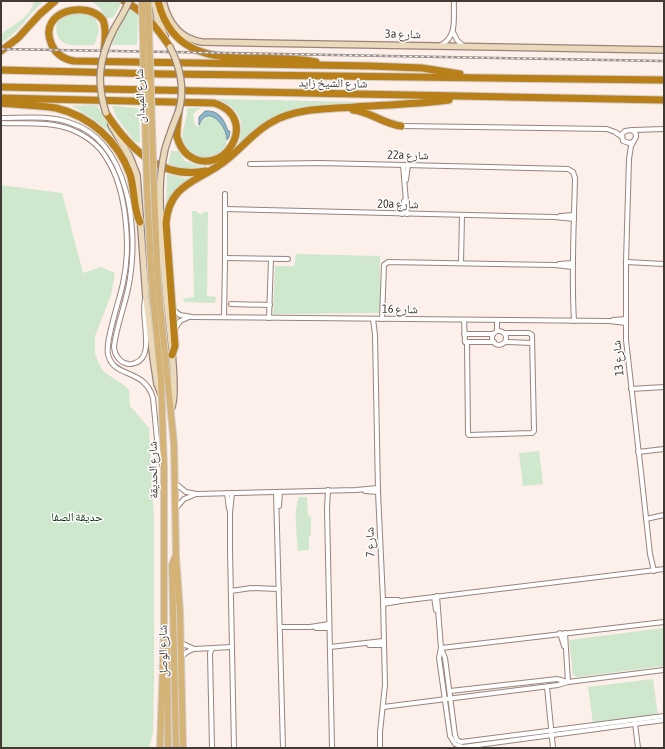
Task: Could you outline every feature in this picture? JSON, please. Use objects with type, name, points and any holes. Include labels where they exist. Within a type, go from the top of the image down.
[{"type":"highway","points":[[1,50],[18,38],[45,9],[55,1]]},
{"type":"highway","points":[[45,9],[60,1]]},
{"type":"highway","points":[[124,1],[136,8],[148,18],[170,47]]},
{"type":"highway","points":[[158,1],[166,21],[175,34],[187,45],[202,53],[218,57],[298,59],[327,66]]},
{"type":"highway","points":[[104,51],[104,26],[100,16],[93,9],[84,5],[74,4],[60,10],[54,17],[49,31],[51,45],[60,56],[74,61],[422,68],[473,78]]},
{"type":"highway","name":"شارع الشيخ زايد","points":[[1,70],[154,74],[664,80]]},
{"type":"highway","name":"شارع الشيخ زايد","points":[[1,87],[664,100]]},
{"type":"highway","points":[[172,355],[174,346],[174,331],[166,229],[168,211],[176,195],[184,186],[219,166],[235,154],[259,130],[284,116],[298,112],[335,108],[434,102],[474,97]]},
{"type":"highway","points":[[1,98],[214,103],[224,107],[234,119],[237,129],[233,144],[223,155],[214,160],[203,161],[191,157],[182,149],[177,137],[179,109]]},
{"type":"highway","points":[[1,103],[48,107],[62,110],[80,117],[97,128],[114,145],[125,164],[131,178],[136,214],[140,222]]},
{"type":"highway","points":[[335,108],[363,112],[387,123],[401,126]]},
{"type":"highway","points":[[106,113],[121,135],[133,148],[156,164],[169,169],[190,173],[205,171],[219,166]]},
{"type":"main road","points":[[129,1],[104,51],[100,69],[100,87],[106,113],[135,169],[138,187],[146,297],[157,379],[162,397]]},
{"type":"main road","name":"شارع الميدان","points":[[142,1],[154,191]]},
{"type":"main road","name":"شارع الميدان","points":[[148,1],[154,191]]},
{"type":"main road","points":[[154,1],[157,18],[178,65],[181,92],[179,109],[165,149],[162,170],[154,191],[172,355],[174,401],[171,409]]},
{"type":"main road","name":"3a شارع","points":[[163,1],[168,16],[178,31],[188,38],[197,41],[664,50]]},
{"type":"main road","name":"شارع الحديقة","points":[[154,191],[152,287],[162,397],[164,469],[164,634],[167,646],[168,748]]},
{"type":"main road","name":"شارع الحديقة","points":[[154,191],[158,285],[174,444],[176,556],[181,643],[183,748]]},
{"type":"main road","name":"شارع الوصل","points":[[176,556],[172,565],[176,748]]},
{"type":"main road","points":[[159,746],[164,634]]},
{"type":"street","points":[[454,1],[453,32],[457,40],[463,46]]},
{"type":"street","points":[[440,45],[448,40],[453,32]]},
{"type":"street","points":[[1,118],[52,119],[78,125],[98,139],[106,148],[117,166],[124,185],[129,210],[132,250],[129,286],[114,351],[118,359],[127,364],[140,361],[145,354],[146,346],[143,309],[146,297]]},
{"type":"street","points":[[1,123],[50,124],[75,131],[85,136],[101,150],[108,159],[114,171],[124,210],[127,252],[124,278],[108,343],[108,355],[117,369],[139,378],[151,392],[153,398],[158,453],[164,469]]},
{"type":"street","points":[[401,126],[607,129],[615,132],[629,144],[633,142],[636,137],[647,130]]},
{"type":"street","points":[[622,137],[625,131],[664,129]]},
{"type":"street","points":[[632,130],[636,134],[636,137]]},
{"type":"street","name":"شارع 13","points":[[625,142],[629,159]]},
{"type":"street","name":"شارع 13","points":[[633,142],[629,159],[626,263],[626,340],[652,571]]},
{"type":"street","name":"22a شارع","points":[[250,164],[566,168],[571,170],[574,175],[574,217]]},
{"type":"street","points":[[404,214],[405,165]]},
{"type":"street","points":[[224,317],[225,194]]},
{"type":"street","name":"20a شارع","points":[[225,211],[574,217]]},
{"type":"street","points":[[462,215],[461,263],[572,265]]},
{"type":"street","points":[[572,321],[574,217]]},
{"type":"street","points":[[269,318],[271,259]]},
{"type":"street","points":[[225,260],[288,259]]},
{"type":"street","name":"شارع 7","points":[[380,748],[380,732],[385,685],[378,490],[375,335],[384,265],[386,262],[461,263]]},
{"type":"street","points":[[626,263],[664,264]]},
{"type":"street","points":[[231,304],[270,305]]},
{"type":"street","name":"شارع 16","points":[[172,309],[180,315],[192,317],[626,321]]},
{"type":"street","points":[[174,331],[180,321],[192,317]]},
{"type":"street","points":[[464,320],[464,334],[464,342],[467,343],[467,433],[469,435],[534,432],[532,336],[530,333],[499,332],[464,334]]},
{"type":"street","points":[[499,320],[499,332],[506,339],[505,342]]},
{"type":"street","points":[[494,342],[492,337],[499,332]]},
{"type":"street","points":[[467,343],[494,342],[499,345],[505,342],[532,343]]},
{"type":"street","points":[[631,391],[664,387]]},
{"type":"street","points":[[638,452],[664,449]]},
{"type":"street","points":[[175,483],[186,492],[197,494],[378,490]]},
{"type":"street","points":[[326,491],[332,748]]},
{"type":"street","points":[[278,492],[283,748]]},
{"type":"street","points":[[230,493],[234,748]]},
{"type":"street","points":[[176,508],[187,497],[197,494]]},
{"type":"street","points":[[646,517],[664,515]]},
{"type":"street","points":[[383,602],[664,569]]},
{"type":"street","points":[[231,589],[279,587]]},
{"type":"street","points":[[382,591],[391,601]]},
{"type":"street","points":[[435,596],[438,616],[440,648],[439,658],[445,699],[455,744],[464,747],[552,732],[664,716]]},
{"type":"street","points":[[383,612],[391,601]]},
{"type":"street","points":[[440,648],[664,622]]},
{"type":"street","points":[[280,627],[329,626]]},
{"type":"street","points":[[563,633],[568,682]]},
{"type":"street","points":[[181,643],[194,649]]},
{"type":"street","points":[[330,645],[383,643]]},
{"type":"street","points":[[440,648],[444,655],[450,691],[452,735]]},
{"type":"street","points":[[181,657],[194,649],[232,649]]},
{"type":"street","points":[[212,748],[210,655],[214,649]]},
{"type":"street","points":[[383,707],[469,695],[547,687],[561,685],[568,682],[664,670]]},
{"type":"street","points":[[450,691],[557,679],[568,682]]},
{"type":"street","points":[[547,687],[553,748]]},
{"type":"street","points":[[469,689],[469,695]]},
{"type":"street","points":[[552,732],[664,720]]},
{"type":"street","points":[[635,723],[638,748]]},
{"type":"green space","points":[[34,1],[44,1],[13,34],[1,43],[1,34],[16,24],[29,12]]},
{"type":"green space","points":[[91,1],[122,2],[113,18],[106,18],[99,7]]},
{"type":"green space","points":[[131,6],[138,10],[137,45],[112,45],[113,39]]},
{"type":"green space","points":[[64,12],[92,14],[99,29],[94,45],[68,45],[62,41],[56,28],[61,15]]},
{"type":"green space","points":[[216,99],[366,102],[315,106],[278,115],[258,127],[236,150],[241,133],[240,118],[232,107]]},
{"type":"green space","points":[[97,105],[115,137],[83,112],[71,106]]},
{"type":"green space","points":[[112,106],[139,108],[140,143],[134,141],[117,118]]},
{"type":"green space","points":[[187,108],[201,108],[193,115],[195,125],[198,127],[203,119],[211,116],[219,121],[224,128],[226,146],[217,154],[208,157],[199,156],[187,148],[183,135]]},
{"type":"green space","points":[[171,151],[178,151],[185,161],[203,167],[179,169],[168,166]]},
{"type":"green space","points":[[167,174],[184,178],[194,177],[166,212]]},
{"type":"green space","name":"حديقة الصفا","points":[[1,185],[62,193],[83,273],[101,267],[115,273],[111,295],[95,336],[95,353],[104,372],[129,390],[130,406],[149,428],[154,520],[154,684],[153,734],[149,748],[1,748]]},
{"type":"green space","points":[[192,211],[196,211],[199,214],[208,212],[207,296],[216,297],[215,303],[184,302],[183,299],[194,297]]},
{"type":"green space","points":[[296,254],[380,256],[380,313],[273,314],[275,266],[294,266]]},
{"type":"green space","points":[[539,451],[543,484],[523,486],[519,453]]},
{"type":"green space","points":[[299,497],[307,497],[308,516],[311,517],[311,535],[309,536],[309,550],[298,551],[296,509]]},
{"type":"green space","points":[[664,628],[664,666],[578,677],[573,675],[569,640]]},
{"type":"green space","points":[[653,679],[658,716],[593,723],[588,687]]},
{"type":"water","points":[[205,111],[214,112],[223,119],[228,131],[230,131],[227,140],[221,123],[212,116],[207,116],[199,125],[199,117]]},
{"type":"railway","points":[[1,49],[664,61]]}]
